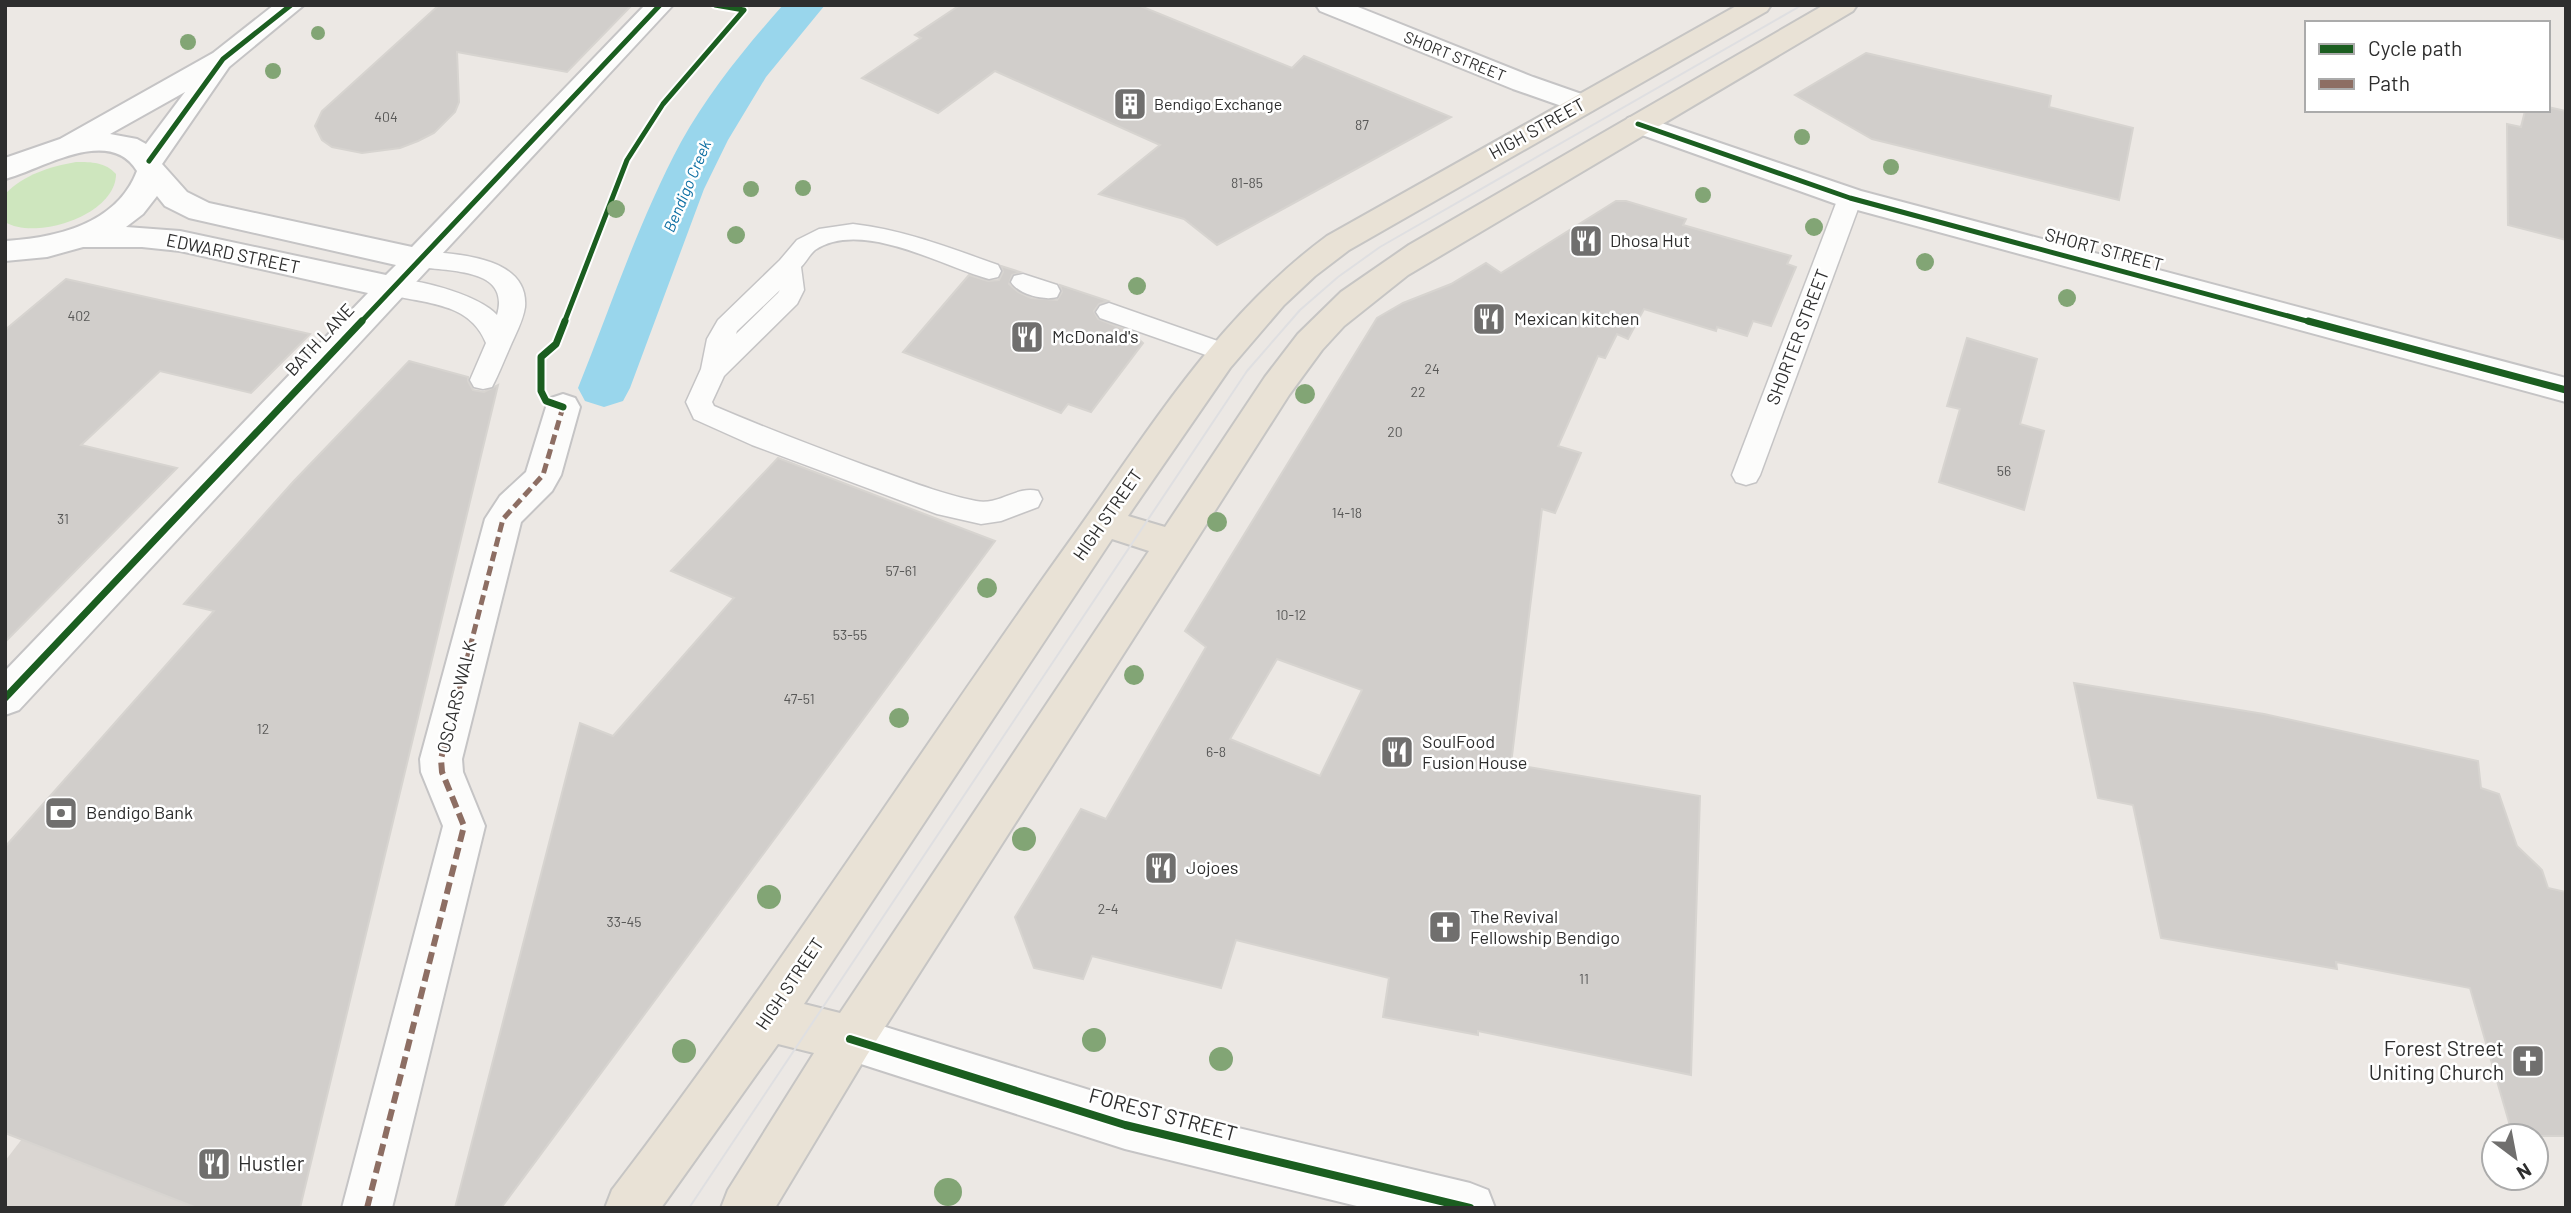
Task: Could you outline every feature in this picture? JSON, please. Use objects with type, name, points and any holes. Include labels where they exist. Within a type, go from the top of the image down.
[{"type":"highway","name":"HIGH STREET","points":[[631,1208],[767,1018],[1103,522],[1223,352],[1267,301],[1317,257],[1432,187],[1758,5]]},
{"type":"highway","points":[[746,1208],[850,1040],[1306,346],[1346,304],[1420,252],[1843,5]]},
{"type":"highway","points":[[1583,104],[1639,124]]},
{"type":"highway","points":[[1103,522],[1174,545]]},
{"type":"highway","points":[[767,1018],[850,1040]]},
{"type":"street","points":[[5,170],[57,149],[223,59],[290,5]]},
{"type":"street","name":"BATH LANE","points":[[5,698],[660,5]]},
{"type":"street","name":"SHORT STREET","points":[[1329,5],[1523,83],[1583,104]]},
{"type":"street","points":[[5,273],[126,212],[146,191],[150,166],[223,59]]},
{"type":"street","name":"SHORT STREET","points":[[1639,124],[1850,198],[2566,390]]},
{"type":"street","points":[[5,150],[57,149],[92,143],[120,145],[143,154],[150,166]]},
{"type":"street","name":"EDWARD STREET","points":[[150,166],[176,199],[186,206],[220,217],[418,259]]},
{"type":"street","name":"EDWARD STREET","points":[[321,237],[430,226],[464,212]]},
{"type":"street","name":"EDWARD STREET","points":[[5,251],[120,237],[180,241],[391,287]]},
{"type":"street","name":"OSCARS WALK","points":[[367,1208],[464,826],[442,772],[441,759],[503,519],[510,505],[540,482],[544,475],[563,407]]},
{"type":"street","name":"FOREST STREET","points":[[850,1040],[1125,1125],[1470,1208]]},
{"type":"lane","name":"SHORTER STREET","points":[[1746,475],[1850,198]]},
{"type":"lane","points":[[989,271],[858,230],[817,239],[795,253],[789,266],[792,290],[788,298],[712,372],[699,402],[703,412],[709,417],[937,503],[981,513],[1001,510],[1028,499]]},
{"type":"lane","points":[[418,259],[475,267],[497,274],[505,280],[512,294],[512,310],[482,380]]},
{"type":"lane","points":[[1023,282],[1048,291]]},
{"type":"lane","points":[[391,287],[475,309],[492,322],[498,341]]},
{"type":"lane","points":[[1109,312],[1223,352]]},
{"type":"green space","points":[[76,162],[103,165],[116,174],[113,189],[103,201],[89,212],[54,226],[19,227],[5,222],[5,194],[13,187],[38,172]]},
{"type":"shaded area","points":[[22,1139],[197,1208],[5,1208],[5,1161]]},
{"type":"building","points":[[439,5],[632,5],[567,72],[457,52],[459,102],[455,112],[434,133],[418,141],[400,148],[362,153],[332,147],[322,140],[315,126],[322,111]]},
{"type":"building","points":[[960,5],[1138,5],[1292,68],[1304,56],[1451,117],[1217,245],[1184,219],[1099,194],[1160,145],[995,71],[938,113],[862,78],[921,38],[915,35]]},
{"type":"building","points":[[1866,53],[2051,96],[2049,107],[2133,128],[2119,200],[1872,139],[1795,95]]},
{"type":"building","points":[[2550,107],[2566,111],[2566,240],[2508,225],[2507,124],[2521,127],[2525,112],[2550,112]]},
{"type":"building","points":[[1616,201],[1626,201],[1686,219],[1683,225],[1791,256],[1787,264],[1796,267],[1771,326],[1753,321],[1747,336],[1717,327],[1716,331],[1644,309],[1628,339],[1617,334],[1605,358],[1598,356],[1558,446],[1581,453],[1555,513],[1542,509],[1511,764],[1700,796],[1691,1075],[1478,1031],[1478,1035],[1383,1017],[1389,978],[1236,940],[1221,988],[1092,956],[1083,979],[1034,968],[1015,917],[1081,809],[1106,819],[1206,647],[1185,631],[1377,318],[1403,303],[1451,284],[1486,263],[1501,273]],"holes":[[[1277,659],[1362,690],[1320,776],[1230,739]]]},
{"type":"building","name":"McDonald's","points":[[1001,266],[1020,272],[1012,275],[1009,284],[1031,298],[1057,300],[1062,292],[1060,285],[1108,301],[1099,304],[1094,311],[1098,319],[1131,332],[1143,343],[1091,412],[1068,404],[1061,413],[903,352],[969,275],[988,281],[999,280],[1003,272]]},
{"type":"building","points":[[66,279],[310,334],[251,393],[160,371],[81,445],[177,468],[5,642],[5,330]]},
{"type":"building","points":[[1967,338],[2037,359],[2020,424],[2044,431],[2024,510],[1939,482],[1960,409],[1947,406]]},
{"type":"building","points":[[409,361],[468,377],[473,390],[484,392],[498,385],[300,1208],[197,1208],[5,1133],[5,847],[214,611],[184,604],[293,482]]},
{"type":"building","points":[[778,458],[995,541],[501,1208],[455,1208],[580,723],[613,736],[734,598],[671,571]]},
{"type":"building","points":[[2074,683],[2264,714],[2478,761],[2481,788],[2499,794],[2517,846],[2542,870],[2548,888],[2566,892],[2566,1136],[2550,1136],[2550,1122],[2509,1122],[2470,988],[2336,962],[2337,969],[2161,938],[2133,805],[2098,798]]},
{"type":"waterway","name":"Bendigo Creek","points":[[604,388],[681,189],[705,140],[748,71],[805,5]]},
{"type":"tram line","points":[[689,1208],[1247,371],[1300,310],[1338,277],[1380,247],[1802,5]]},
{"type":"marked path","points":[[367,1208],[464,826],[442,772],[441,759],[503,519],[543,475],[563,407]]},
{"type":"cycle path","points":[[149,161],[223,59],[291,5]]},
{"type":"cycle path","points":[[5,698],[660,5]]},
{"type":"cycle path","points":[[563,407],[546,401],[541,391],[541,357],[556,344],[627,160],[663,104],[744,10],[715,5]]},
{"type":"cycle path","points":[[1638,124],[1850,198],[2566,390]]},
{"type":"cycle path","points":[[850,1039],[1125,1125],[1470,1208]]},
{"type":"place","name":"Bendigo Exchange","points":[[1130,104]]},
{"type":"place","name":"Dhosa Hut","points":[[1586,241]]},
{"type":"place","name":"Mexican kitchen","points":[[1489,319]]},
{"type":"place","name":"McDonald's","points":[[1027,337]]},
{"type":"place","name":"SoulFood Fusion House","points":[[1397,752]]},
{"type":"place","name":"Bendigo Bank","points":[[61,813]]},
{"type":"place","name":"Jojoes","points":[[1161,868]]},
{"type":"place","name":"The Revival Fellowship Bendigo","points":[[1445,927]]},
{"type":"place","name":"Forest Street Uniting Church","points":[[2528,1061]]},
{"type":"place","name":"Hustler","points":[[214,1164]]}]
